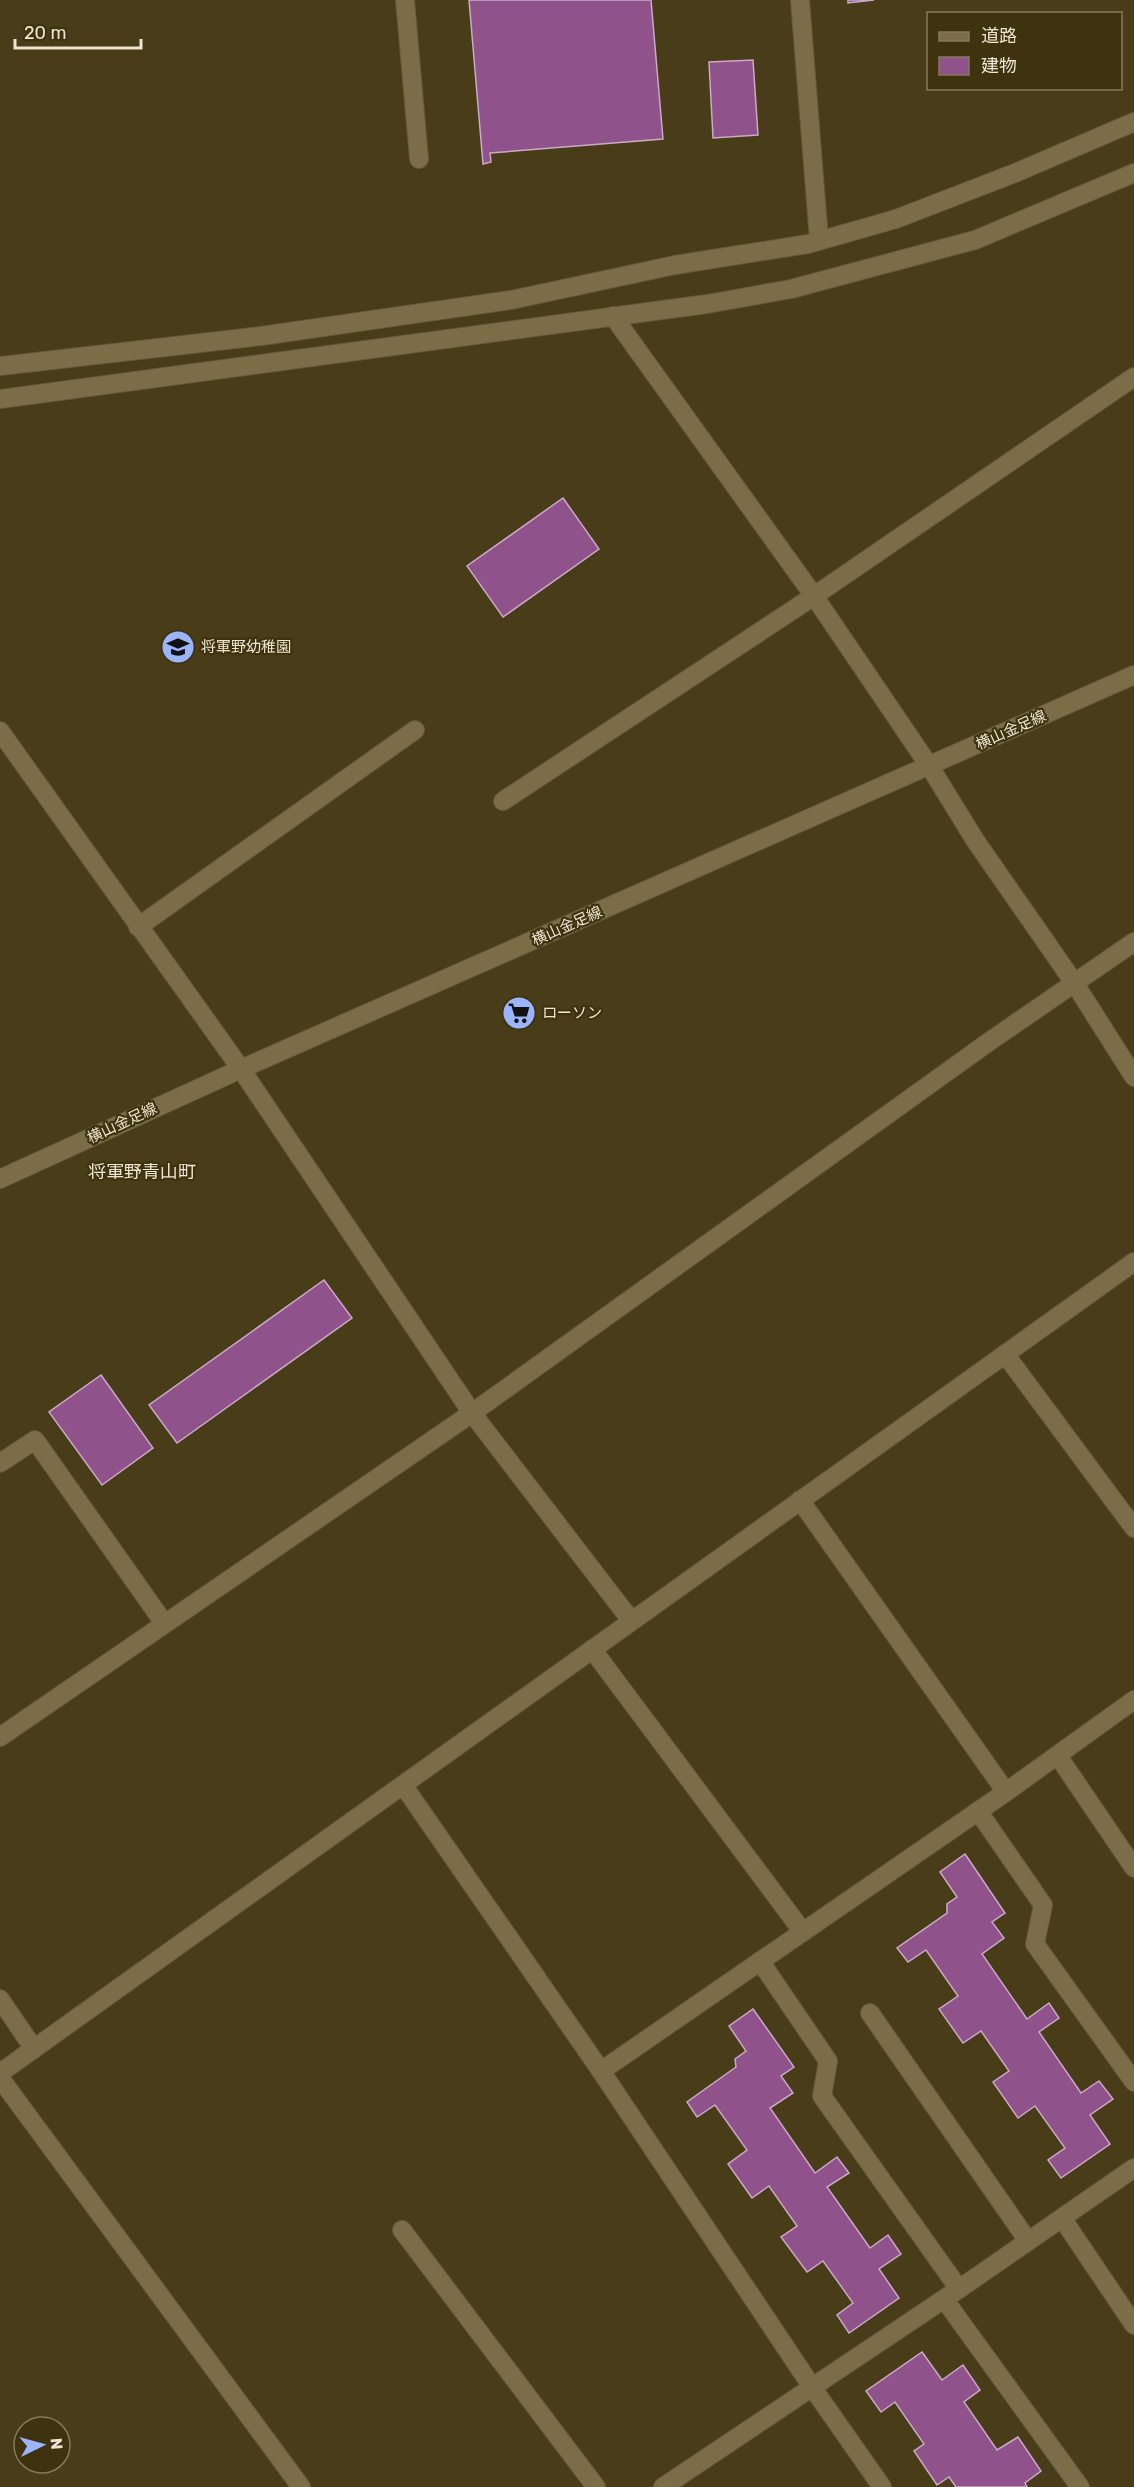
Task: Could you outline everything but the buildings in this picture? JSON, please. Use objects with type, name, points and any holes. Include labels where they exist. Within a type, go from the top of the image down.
[{"type":"street","points":[[405,0],[419,159]]},
{"type":"street","points":[[800,0],[819,240]]},
{"type":"street","points":[[0,366],[261,336],[511,300],[675,266],[819,240],[896,219],[1015,173],[1134,122]]},
{"type":"street","points":[[0,399],[707,304],[791,289],[975,240],[1134,173]]},
{"type":"street","points":[[613,316],[814,596],[930,766],[975,840],[1075,984],[1134,1077]]},
{"type":"street","points":[[503,801],[814,596],[1134,377]]},
{"type":"street","name":"横山金足線","points":[[0,1179],[241,1069],[1134,675]]},
{"type":"street","points":[[138,927],[415,730]]},
{"type":"street","points":[[1,734],[241,1069],[472,1413],[615,1601],[633,1620]]},
{"type":"street","points":[[0,1737],[472,1413],[980,1048],[1134,942]]},
{"type":"street","points":[[0,2073],[1134,1262]]},
{"type":"street","points":[[1005,1353],[1134,1528]]},
{"type":"street","points":[[0,1463],[35,1440],[164,1623]]},
{"type":"street","points":[[800,1500],[1006,1792]]},
{"type":"street","points":[[592,1649],[803,1932]]},
{"type":"street","points":[[601,2071],[1058,1756],[1134,1700]]},
{"type":"street","points":[[1058,1756],[1134,1868]]},
{"type":"street","points":[[403,1785],[601,2071],[812,2387],[882,2487]]},
{"type":"street","points":[[978,1811],[1043,1905],[1035,1944],[1134,2082]]},
{"type":"street","points":[[760,1961],[828,2061],[822,2096],[1080,2487]]},
{"type":"street","points":[[0,1999],[34,2049]]},
{"type":"street","points":[[870,2013],[1028,2241]]},
{"type":"street","points":[[0,2078],[302,2487]]},
{"type":"street","points":[[663,2487],[952,2294],[1134,2168]]},
{"type":"street","points":[[1062,2218],[1134,2325]]},
{"type":"street","points":[[402,2230],[596,2487]]},
{"type":"place","name":"将軍野幼稚園","points":[[178,647]]},
{"type":"place","name":"ローソン","points":[[519,1013]]},
{"type":"district","name":"将軍野青山町","points":[[142,1172]]}]
